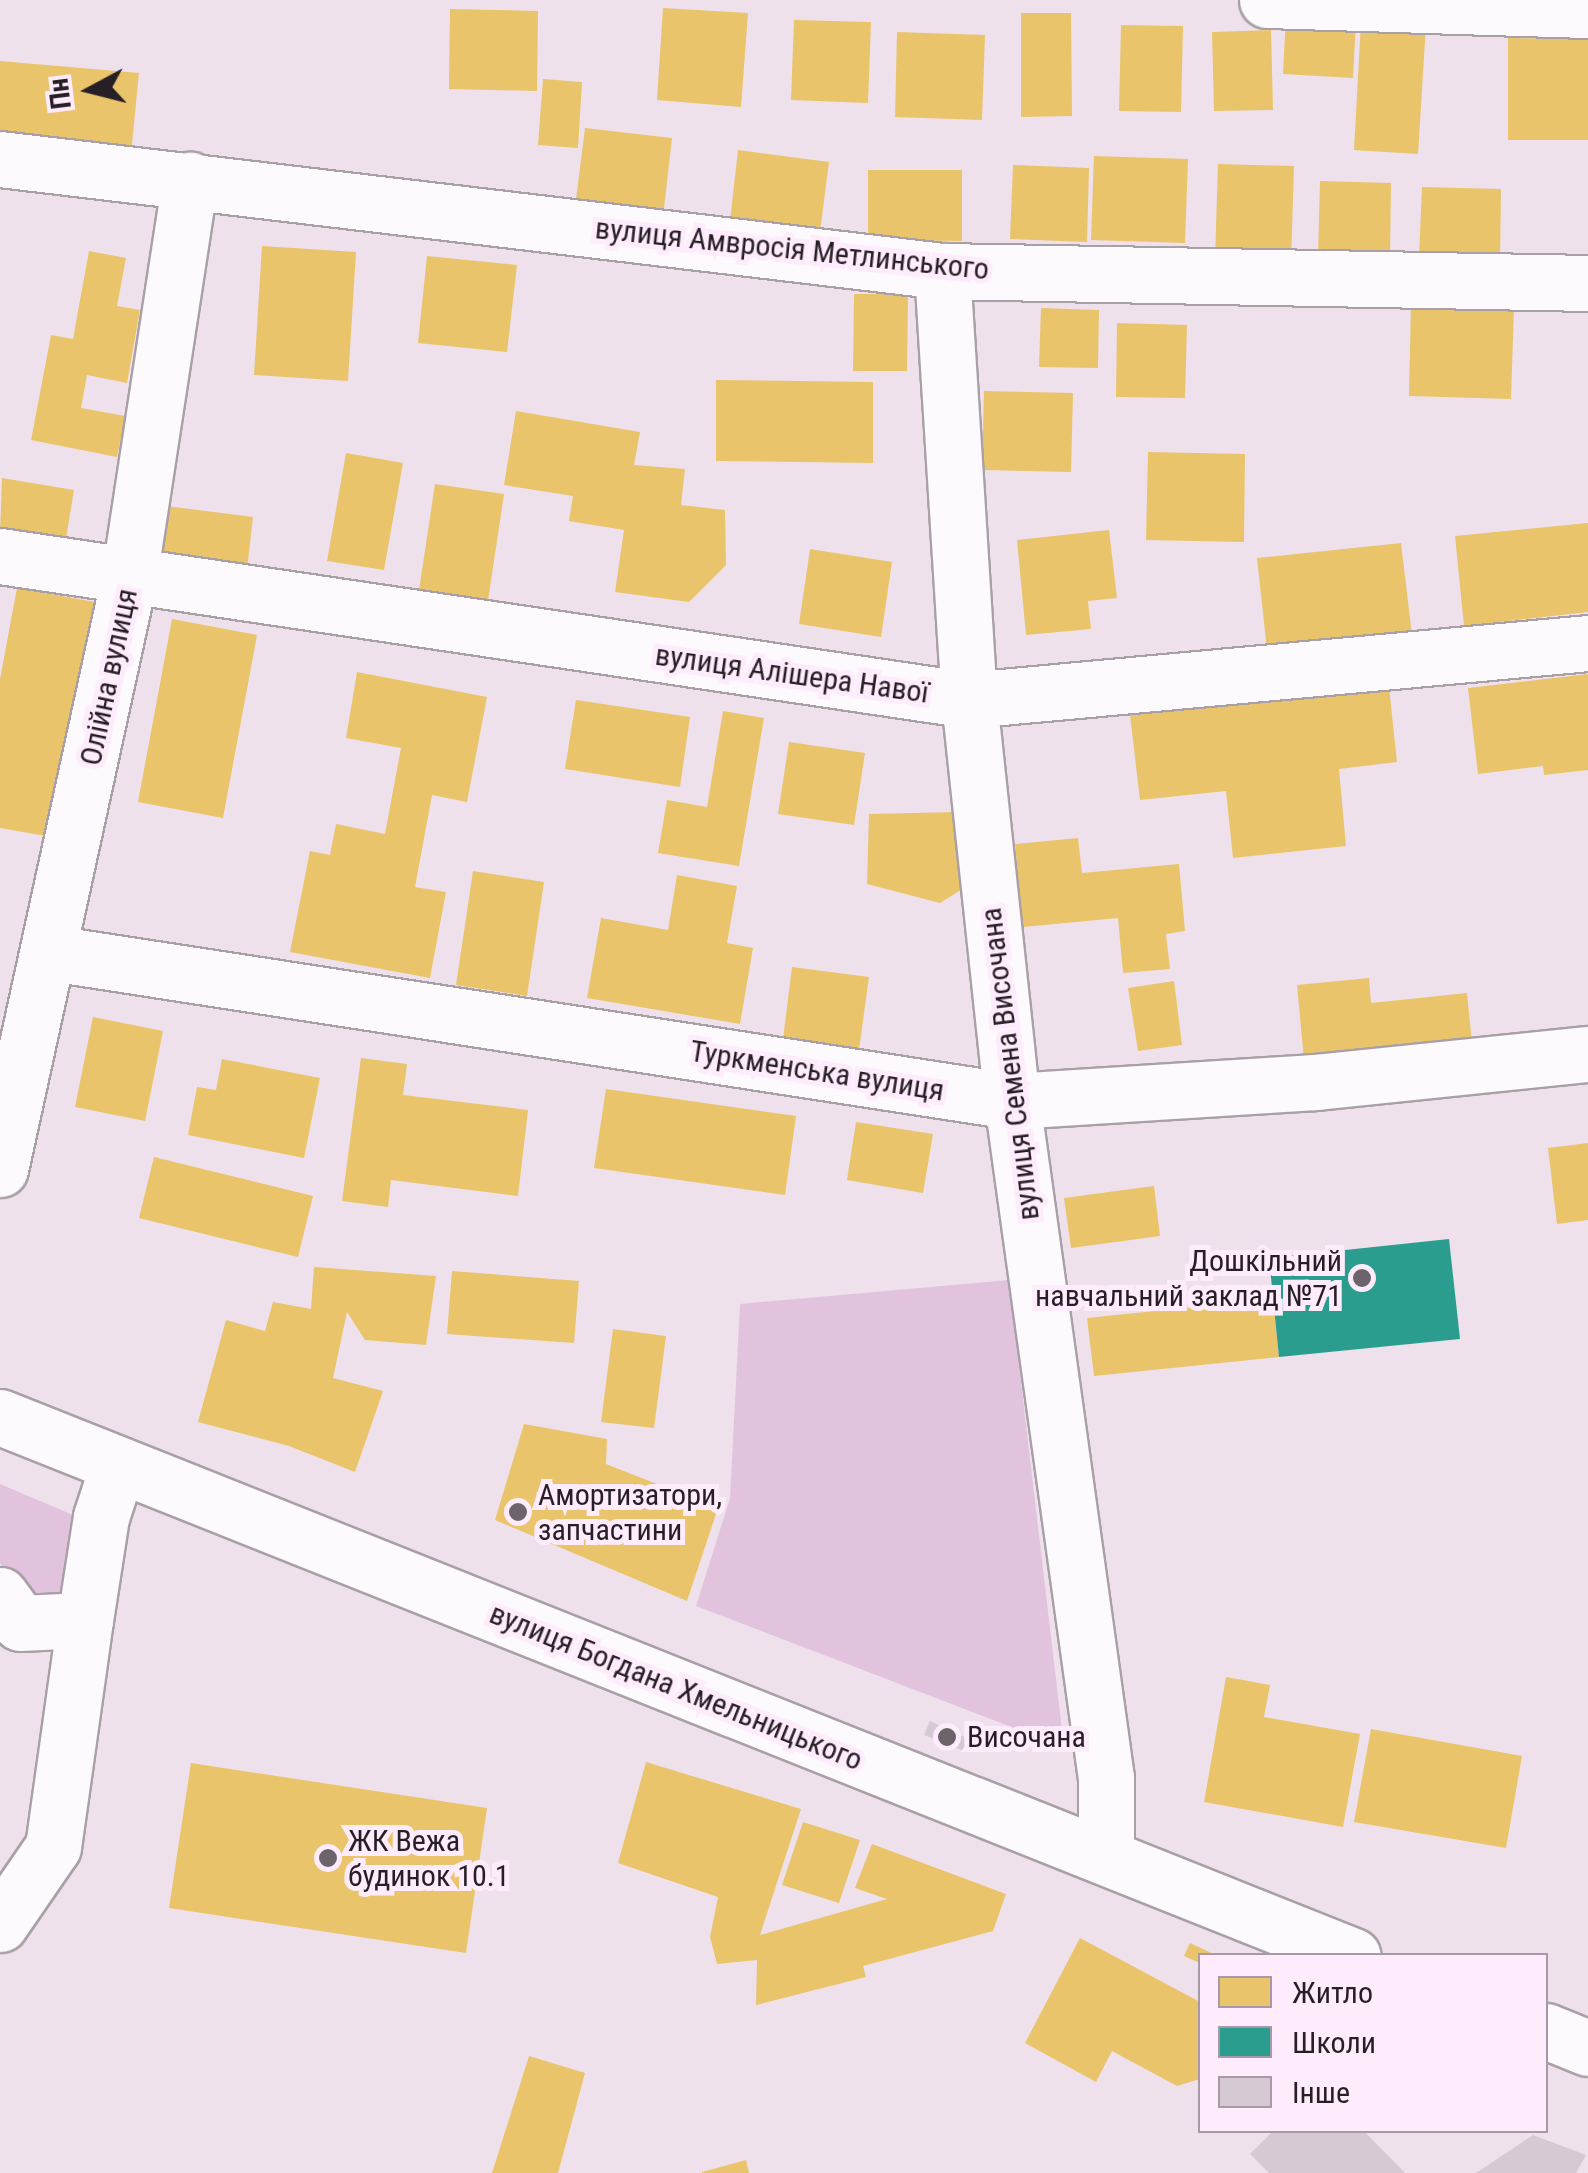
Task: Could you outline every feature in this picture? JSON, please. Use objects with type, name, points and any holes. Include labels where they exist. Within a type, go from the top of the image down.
[{"type":"street","points":[[1267,0],[1588,10]]},
{"type":"street","name":"вулиця Амвросія Метлинського","points":[[0,159],[942,270],[1588,284]]},
{"type":"street","name":"Олійна вулиця","points":[[0,1169],[51,953],[130,578],[190,180]]},
{"type":"street","name":"вулиця Семена Височана","points":[[942,270],[968,700],[1012,1101],[1106,1778],[1106,1854]]},
{"type":"street","name":"вулиця Алішера Навої","points":[[0,556],[968,700],[1588,642]]},
{"type":"street","name":"Туркменська вулиця","points":[[51,953],[1012,1101],[1315,1082],[1588,1054]]},
{"type":"street","name":"вулиця Богдана Хмельницького","points":[[0,1416],[1106,1854],[1346,1953]]},
{"type":"street","points":[[0,1924],[53,1846],[101,1518],[118,1465]]},
{"type":"street","points":[[0,1595],[20,1624],[85,1620]]},
{"type":"street","points":[[1548,2033],[1588,2048]]},
{"type":"shaded area","points":[[1009,1280],[1064,1747],[696,1606],[730,1498],[740,1304]]},
{"type":"shaded area","points":[[0,1484],[80,1518],[68,1596],[51,1611],[14,1594],[0,1563]]},
{"type":"building: Житло","points":[[663,8],[748,13],[741,107],[657,100]]},
{"type":"building: Житло","points":[[450,9],[538,11],[537,91],[449,89]]},
{"type":"building: Житло","points":[[1021,13],[1071,13],[1072,116],[1021,117]]},
{"type":"building: Житло","points":[[1286,16],[1356,21],[1353,78],[1283,74]]},
{"type":"building: Житло","points":[[794,20],[871,22],[868,103],[791,100]]},
{"type":"building: Житло","points":[[1361,22],[1426,25],[1418,154],[1354,150]]},
{"type":"building: Житло","points":[[1121,25],[1183,26],[1181,112],[1119,111]]},
{"type":"building: Житло","points":[[1271,30],[1273,110],[1214,111],[1212,32]]},
{"type":"building: Житло","points":[[897,32],[985,35],[982,120],[895,117]]},
{"type":"building: Житло","points":[[1508,38],[1588,39],[1588,140],[1508,140]]},
{"type":"building: Житло","points":[[0,61],[139,73],[131,154],[0,142]]},
{"type":"building: Житло","points":[[543,79],[582,82],[578,148],[538,145]]},
{"type":"building: Житло","points":[[585,128],[672,138],[663,217],[575,207]]},
{"type":"building: Житло","points":[[738,150],[829,162],[820,232],[730,221]]},
{"type":"building: Житло","points":[[1094,156],[1188,159],[1185,243],[1091,240]]},
{"type":"building: Житло","points":[[1218,164],[1294,166],[1291,262],[1215,259]]},
{"type":"building: Житло","points":[[1013,165],[1089,168],[1087,242],[1010,239]]},
{"type":"building: Житло","points":[[868,170],[962,170],[962,241],[868,240]]},
{"type":"building: Житло","points":[[1320,181],[1391,183],[1390,259],[1318,256]]},
{"type":"building: Житло","points":[[1422,187],[1501,189],[1500,260],[1419,258]]},
{"type":"building: Житло","points":[[262,246],[356,252],[348,381],[254,375]]},
{"type":"building: Житло","points":[[89,251],[126,258],[117,306],[140,310],[127,383],[87,375],[81,408],[125,416],[117,457],[31,440],[51,335],[73,339]]},
{"type":"building: Житло","points":[[427,256],[517,265],[507,352],[418,343]]},
{"type":"building: Житло","points":[[854,294],[908,294],[907,371],[853,371]]},
{"type":"building: Житло","points":[[1411,303],[1514,306],[1511,399],[1409,396]]},
{"type":"building: Житло","points":[[1041,308],[1099,310],[1098,368],[1039,367]]},
{"type":"building: Житло","points":[[1117,323],[1187,325],[1185,398],[1116,397]]},
{"type":"building: Житло","points":[[716,380],[873,382],[873,463],[716,461]]},
{"type":"building: Житло","points":[[984,391],[1073,393],[1071,472],[982,470]]},
{"type":"building: Житло","points":[[516,411],[640,432],[634,465],[685,469],[681,505],[725,510],[726,565],[689,602],[615,592],[624,530],[569,521],[573,496],[504,485]]},
{"type":"building: Житло","points":[[1148,452],[1245,454],[1244,542],[1146,540]]},
{"type":"building: Житло","points":[[346,453],[403,463],[384,570],[327,561]]},
{"type":"building: Житло","points":[[2,478],[74,490],[65,545],[0,534]]},
{"type":"building: Житло","points":[[435,484],[504,494],[487,607],[418,597]]},
{"type":"building: Житло","points":[[166,506],[253,517],[246,578],[159,567]]},
{"type":"building: Житло","points":[[1588,523],[1588,612],[1464,626],[1455,536]]},
{"type":"building: Житло","points":[[1109,530],[1117,598],[1088,601],[1091,629],[1026,635],[1017,540]]},
{"type":"building: Житло","points":[[1401,543],[1412,635],[1267,650],[1257,558]]},
{"type":"building: Житло","points":[[810,549],[892,562],[881,637],[799,624]]},
{"type":"building: Житло","points":[[17,588],[106,604],[63,839],[0,828],[0,679]]},
{"type":"building: Житло","points":[[172,619],[257,635],[223,818],[138,802]]},
{"type":"building: Житло","points":[[357,672],[487,697],[467,802],[432,795],[415,887],[446,892],[430,978],[290,952],[310,851],[330,855],[336,824],[385,834],[401,748],[346,738]]},
{"type":"building: Житло","points":[[1588,674],[1588,770],[1544,775],[1543,766],[1478,774],[1468,688]]},
{"type":"building: Житло","points":[[1389,687],[1397,762],[1339,769],[1346,846],[1233,858],[1226,791],[1140,800],[1130,715]]},
{"type":"building: Житло","points":[[576,700],[690,717],[680,787],[565,769]]},
{"type":"building: Житло","points":[[723,711],[764,718],[739,866],[658,853],[667,800],[707,807]]},
{"type":"building: Житло","points":[[789,742],[865,753],[854,825],[778,814]]},
{"type":"building: Житло","points":[[957,812],[964,888],[940,903],[867,884],[869,814]]},
{"type":"building: Житло","points":[[1078,838],[1082,873],[1179,864],[1185,931],[1166,934],[1170,969],[1123,973],[1118,918],[1023,927],[1015,844]]},
{"type":"building: Житло","points":[[473,871],[544,882],[527,996],[456,985]]},
{"type":"building: Житло","points":[[677,875],[737,886],[727,943],[753,948],[740,1024],[587,998],[601,918],[668,930]]},
{"type":"building: Житло","points":[[792,967],[869,977],[858,1057],[782,1047]]},
{"type":"building: Житло","points":[[1369,978],[1371,1003],[1467,993],[1472,1043],[1304,1060],[1297,985]]},
{"type":"building: Житло","points":[[1174,981],[1182,1045],[1138,1051],[1128,988]]},
{"type":"building: Житло","points":[[93,1017],[163,1031],[145,1121],[75,1107]]},
{"type":"building: Житло","points":[[361,1058],[407,1064],[403,1095],[528,1110],[518,1196],[391,1180],[388,1207],[342,1201]]},
{"type":"building: Житло","points":[[222,1059],[320,1078],[304,1158],[188,1135],[197,1087],[216,1090]]},
{"type":"building: Житло","points":[[606,1089],[796,1116],[785,1195],[594,1168]]},
{"type":"building: Житло","points":[[856,1122],[933,1134],[923,1193],[847,1180]]},
{"type":"building: Житло","points":[[1588,1143],[1588,1220],[1557,1224],[1548,1148]]},
{"type":"building: Житло","points":[[154,1157],[313,1196],[298,1257],[139,1218]]},
{"type":"building: Житло","points":[[1154,1186],[1160,1236],[1071,1248],[1064,1198]]},
{"type":"building: Житло","points":[[314,1267],[436,1276],[426,1345],[365,1340],[347,1312],[333,1378],[383,1391],[355,1472],[289,1446],[198,1422],[226,1320],[265,1331],[273,1302],[311,1309]]},
{"type":"building: Житло","points":[[452,1271],[579,1281],[574,1343],[447,1334]]},
{"type":"building: Житло","points":[[1273,1299],[1279,1357],[1094,1376],[1087,1318]]},
{"type":"building: Житло","points":[[613,1329],[666,1336],[654,1428],[601,1422]]},
{"type":"building: Житло","points":[[524,1424],[607,1439],[606,1464],[718,1508],[687,1601],[495,1520]]},
{"type":"building: Житло","points":[[1226,1677],[1270,1685],[1264,1717],[1360,1734],[1343,1827],[1204,1802]]},
{"type":"building: Житло","points":[[1371,1729],[1522,1756],[1506,1848],[1354,1822]]},
{"type":"building: Житло","points":[[646,1762],[801,1809],[760,1935],[887,1899],[855,1888],[872,1844],[1006,1894],[993,1931],[863,1966],[866,1977],[756,2005],[757,1960],[717,1964],[710,1937],[718,1897],[618,1863]]},
{"type":"building: Житло","name":"ЖК Вежа будинок 10.1","points":[[191,1763],[487,1808],[466,1953],[169,1908]]},
{"type":"building: Житло","points":[[803,1822],[860,1840],[839,1903],[782,1885]]},
{"type":"building: Житло","points":[[1080,1938],[1198,2001],[1198,2080],[1177,2086],[1112,2051],[1096,2082],[1025,2043]]},
{"type":"building: Житло","points":[[1190,1943],[1212,1953],[1198,1953],[1198,1962],[1184,1956]]},
{"type":"building: Житло","points":[[529,2056],[585,2073],[558,2173],[492,2173]]},
{"type":"building: Житло","points":[[746,2160],[749,2173],[702,2173],[702,2172]]},
{"type":"building: Школи","name":"Дошкільний навчальний заклад №71","points":[[1449,1239],[1460,1339],[1279,1357],[1269,1258]]},
{"type":"building: Інше","name":"Височана","points":[[930,1721],[969,1739],[964,1751],[924,1735]]},
{"type":"building: Інше","points":[[1271,2133],[1366,2133],[1405,2173],[1269,2173],[1250,2154]]},
{"type":"building: Інше","points":[[1533,2135],[1586,2155],[1576,2173],[1476,2173]]},
{"type":"place","name":"Дошкільний навчальний заклад №71","points":[[1362,1278]]},
{"type":"place","name":"Амортизатори, запчастини","points":[[518,1512]]},
{"type":"place","name":"Височана","points":[[947,1737]]},
{"type":"place","name":"ЖК Вежа будинок 10.1","points":[[328,1858]]}]
